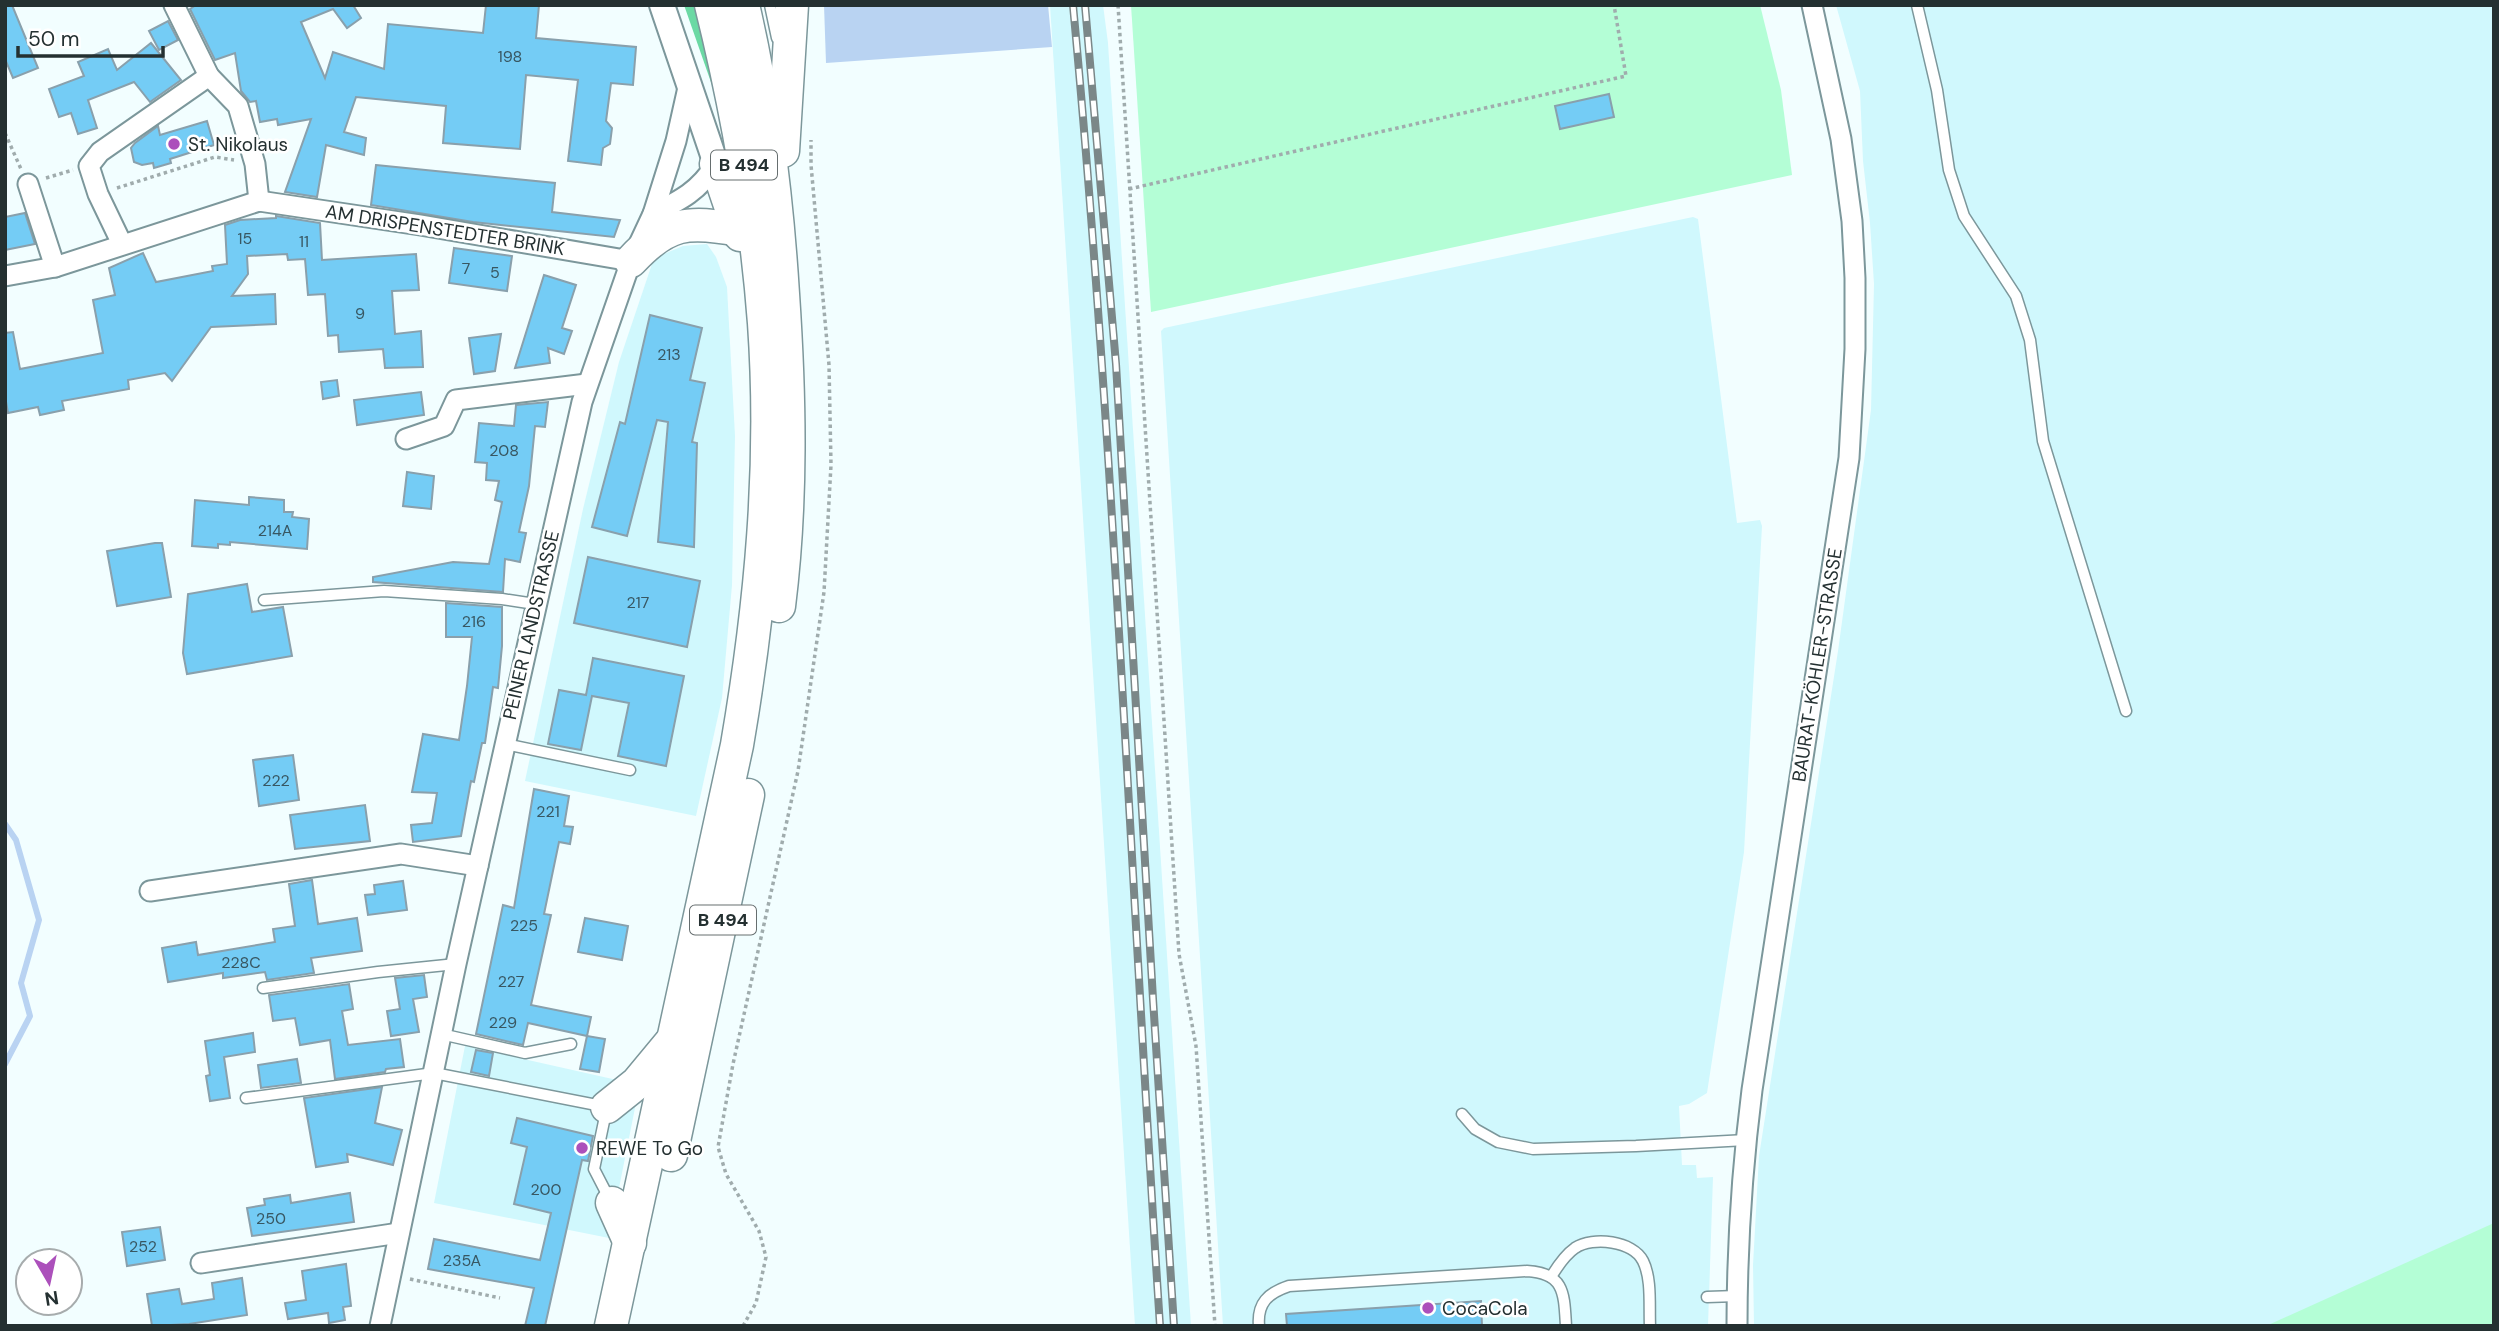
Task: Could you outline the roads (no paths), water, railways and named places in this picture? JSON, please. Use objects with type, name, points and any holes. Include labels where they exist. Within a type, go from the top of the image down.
[{"type":"highway","name":"B 494","points":[[611,1326],[737,745],[752,654],[764,534],[767,425],[764,327],[752,212],[712,5]]},
{"type":"highway","name":"B 494","points":[[634,1326],[717,948],[770,677],[789,510],[788,362],[779,229],[766,131],[743,5]]},
{"type":"highway","points":[[779,229],[792,5]]},
{"type":"highway","points":[[716,164],[739,230],[764,327]]},
{"type":"highway","points":[[631,261],[647,244],[664,232],[687,225],[702,224],[739,230]]},
{"type":"highway","points":[[607,1107],[637,1083],[674,1038]]},
{"type":"highway","points":[[612,1203],[630,1244]]},
{"type":"street","points":[[174,5],[209,76],[238,106],[255,164],[259,201]]},
{"type":"street","points":[[653,215],[689,195],[706,179],[716,164],[662,5]]},
{"type":"street","name":"BAURAT-KÖHLER-STRASSE","points":[[1737,1326],[1742,1170],[1770,960],[1850,445],[1855,349],[1852,221],[1841,139],[1812,5]]},
{"type":"street","points":[[122,244],[98,194],[89,166],[100,152],[209,76]]},
{"type":"street","name":"PEINER LANDSTRASSE","points":[[380,1326],[535,604],[587,384],[631,261],[653,215],[676,141],[689,82]]},
{"type":"street","points":[[28,184],[55,267]]},
{"type":"street","name":"AM DRISPENSTEDTER BRINK","points":[[5,276],[55,267],[259,201],[631,261]]},
{"type":"street","points":[[406,439],[444,426],[456,400],[587,384]]},
{"type":"street","points":[[150,891],[401,854],[478,866]]},
{"type":"street","points":[[201,1263],[399,1233]]},
{"type":"lane","points":[[770,5],[786,76]]},
{"type":"lane","points":[[1917,5],[1937,90],[1949,170],[1964,216],[2016,296],[2031,340],[2043,441],[2126,711]]},
{"type":"lane","points":[[264,600],[384,591],[502,599],[535,604]]},
{"type":"lane","points":[[505,744],[630,770]]},
{"type":"lane","points":[[263,988],[456,964]]},
{"type":"lane","points":[[441,1034],[524,1053],[571,1044]]},
{"type":"lane","points":[[246,1098],[434,1073],[607,1107],[594,1169],[612,1203]]},
{"type":"lane","points":[[1462,1114],[1475,1129],[1498,1142],[1533,1149],[1746,1140]]},
{"type":"lane","points":[[1551,1277],[1568,1255],[1580,1246],[1613,1242],[1625,1245],[1642,1259],[1647,1270],[1650,1326]]},
{"type":"lane","points":[[1259,1326],[1258,1316],[1266,1296],[1289,1286],[1527,1271],[1541,1272],[1560,1284],[1564,1294],[1566,1326]]},
{"type":"lane","points":[[1707,1297],[1737,1296]]},
{"type":"waterway","points":[[5,824],[16,840],[39,920],[21,983],[30,1016],[5,1064]]},
{"type":"railway","points":[[1073,5],[1111,500],[1160,1326]]},
{"type":"railway","points":[[1085,5],[1116,364],[1174,1326]]},
{"type":"place","name":"St. Nikolaus","points":[[174,144]]},
{"type":"place","name":"REWE To Go","points":[[582,1148]]},
{"type":"place","name":"CocaCola","points":[[1428,1308]]}]
